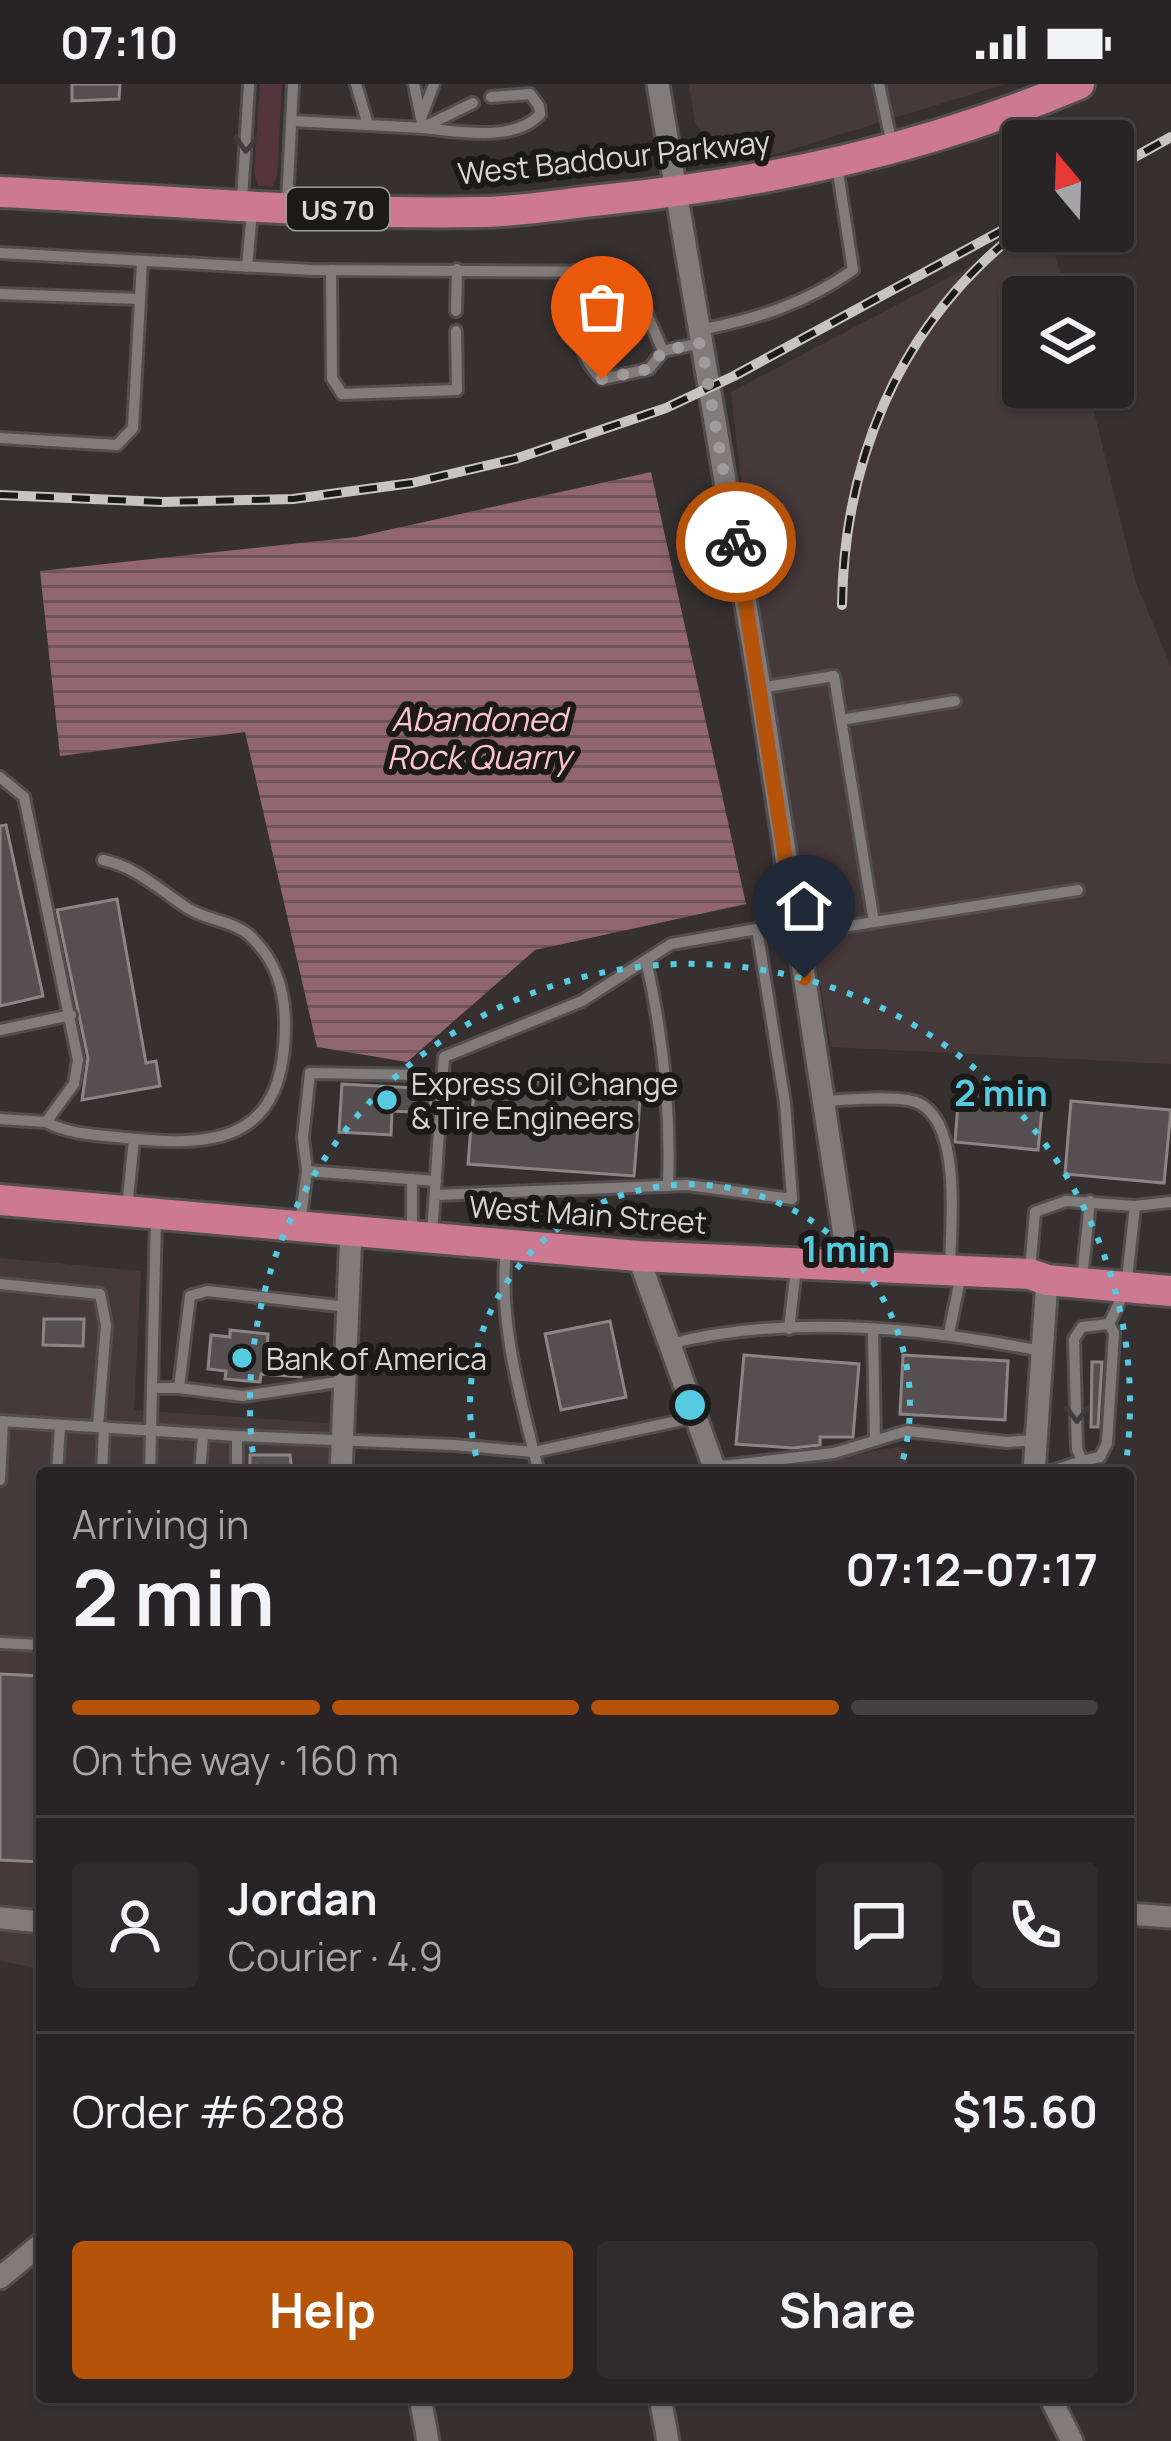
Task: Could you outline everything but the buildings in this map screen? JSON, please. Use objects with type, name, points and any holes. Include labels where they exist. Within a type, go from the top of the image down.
[{"type":"main road","name":"West Baddour Parkway","points":[[0,192],[489,212],[674,193],[836,165],[1012,112],[1079,84]]},
{"type":"main road","name":"West Main Street","points":[[0,1200],[638,1256],[1038,1277],[1171,1291]]},
{"type":"street","points":[[658,84],[760,688],[850,1268]]},
{"type":"street","points":[[340,1467],[351,1231]]},
{"type":"street","points":[[638,1256],[714,1467]]},
{"type":"street","points":[[1034,1467],[1042,1352],[1038,1277]]},
{"type":"street","points":[[1134,1914],[1171,1917]]},
{"type":"street","points":[[0,1918],[36,1921]]},
{"type":"street","points":[[0,2278],[36,2247]]},
{"type":"street","points":[[421,2403],[428,2441]]},
{"type":"street","points":[[661,2403],[668,2441]]},
{"type":"street","points":[[1053,2403],[1072,2441]]},
{"type":"lane","points":[[247,267],[249,84]]},
{"type":"lane","points":[[287,206],[293,84]]},
{"type":"lane","points":[[356,84],[368,125]]},
{"type":"lane","points":[[414,84],[423,128]]},
{"type":"lane","points":[[423,113],[434,84]]},
{"type":"lane","points":[[879,84],[893,151]]},
{"type":"lane","points":[[292,121],[472,132],[517,129],[540,114],[530,94],[491,97]]},
{"type":"lane","points":[[423,128],[473,103]]},
{"type":"lane","points":[[574,272],[579,339],[590,369],[602,379],[649,369],[663,351],[818,295],[853,270],[836,165]]},
{"type":"lane","points":[[0,253],[331,270],[604,272],[634,284],[663,351]]},
{"type":"lane","points":[[0,438],[117,445],[133,428],[142,262]]},
{"type":"lane","points":[[456,311],[457,269]]},
{"type":"lane","points":[[331,270],[332,378],[342,394],[457,390],[457,332]]},
{"type":"lane","points":[[0,293],[140,299]]},
{"type":"lane","points":[[760,688],[834,676],[874,922]]},
{"type":"lane","points":[[841,720],[955,701]]},
{"type":"lane","points":[[0,777],[24,797],[78,1060],[74,1084],[46,1122]]},
{"type":"lane","points":[[0,1119],[169,1143],[218,1137],[253,1122],[272,1102],[285,1065],[285,1000],[271,958],[243,930],[194,913],[128,865],[103,860]]},
{"type":"lane","points":[[798,934],[1078,890]]},
{"type":"lane","points":[[422,1237],[435,1195],[444,1058],[582,1001],[671,944],[758,929],[785,1103],[792,1199],[687,1185],[435,1195]]},
{"type":"lane","points":[[646,960],[670,1121],[668,1186]]},
{"type":"lane","points":[[0,1030],[70,1015]]},
{"type":"lane","points":[[300,1226],[310,1073],[426,1075]]},
{"type":"lane","points":[[823,1101],[909,1100],[934,1116],[950,1160],[956,1272],[949,1333]]},
{"type":"lane","points":[[134,1139],[154,1388],[150,1467]]},
{"type":"lane","points":[[307,1171],[436,1180]]},
{"type":"lane","points":[[412,1179],[422,1237]]},
{"type":"lane","points":[[1038,1277],[1035,1212],[1066,1201],[1135,1206],[1171,1202]]},
{"type":"lane","points":[[1082,1282],[1090,1201]]},
{"type":"lane","points":[[1109,1324],[1126,1288],[1135,1206]]},
{"type":"lane","points":[[507,1244],[502,1283],[505,1325],[538,1467]]},
{"type":"lane","points":[[789,1329],[796,1265]]},
{"type":"lane","points":[[0,1284],[100,1294],[106,1324],[101,1467]]},
{"type":"lane","points":[[179,1388],[190,1296],[207,1291],[348,1307]]},
{"type":"lane","points":[[1082,1461],[1077,1449],[1074,1339],[1082,1327],[1109,1324]]},
{"type":"lane","points":[[1064,1467],[1100,1457],[1107,1443],[1114,1333],[1109,1324]]},
{"type":"lane","points":[[670,1344],[713,1333],[789,1329],[949,1333],[1042,1352]]},
{"type":"lane","points":[[873,1331],[874,1439]]},
{"type":"lane","points":[[154,1388],[257,1395],[344,1381]]},
{"type":"lane","points":[[0,1480],[2,1421],[534,1453],[696,1417]]},
{"type":"lane","points":[[57,1467],[60,1425]]},
{"type":"lane","points":[[736,1467],[834,1453],[907,1431],[1006,1442],[1036,1440]]},
{"type":"lane","points":[[200,1467],[203,1435]]},
{"type":"lane","points":[[237,1436],[237,1467]]},
{"type":"lane","points":[[0,1643],[36,1645]]},
{"type":"shaded area","points":[[260,84],[282,84],[277,177],[272,187],[258,186],[254,172]]},
{"type":"shaded area","points":[[689,84],[1005,84],[744,164],[721,164],[695,122]]},
{"type":"shaded area","points":[[1002,249],[1054,252],[1061,276],[1002,276],[1002,408],[1093,408],[1136,583],[1171,666],[1171,1064],[831,1047],[756,611],[731,392]]},
{"type":"shaded area","points":[[0,1258],[141,1271],[134,1410],[356,1425],[354,1467],[36,1467],[36,1968],[0,1961]]},
{"type":"shaded area","points":[[903,1446],[909,1467],[787,1467]]},
{"type":"water","name":"Abandoned Rock Quarry","points":[[651,472],[746,904],[535,950],[407,1062],[317,1047],[245,732],[60,756],[40,571],[356,537]]},
{"type":"railway","points":[[1134,157],[1171,137]]},
{"type":"railway","points":[[0,495],[162,502],[293,499],[412,483],[515,459],[666,408],[1002,230]]},
{"type":"railway","points":[[842,605],[853,501],[884,403],[936,315],[1002,246]]},
{"type":"way so far","points":[[602,379],[649,369],[663,351],[701,343],[736,542]]},
{"type":"place","name":"Express Oil Change & Tire Engineers","points":[[387,1100]]},
{"type":"place","name":"Bank of America","points":[[242,1358]]},
{"type":"route","points":[[736,542],[804,978]]}]
